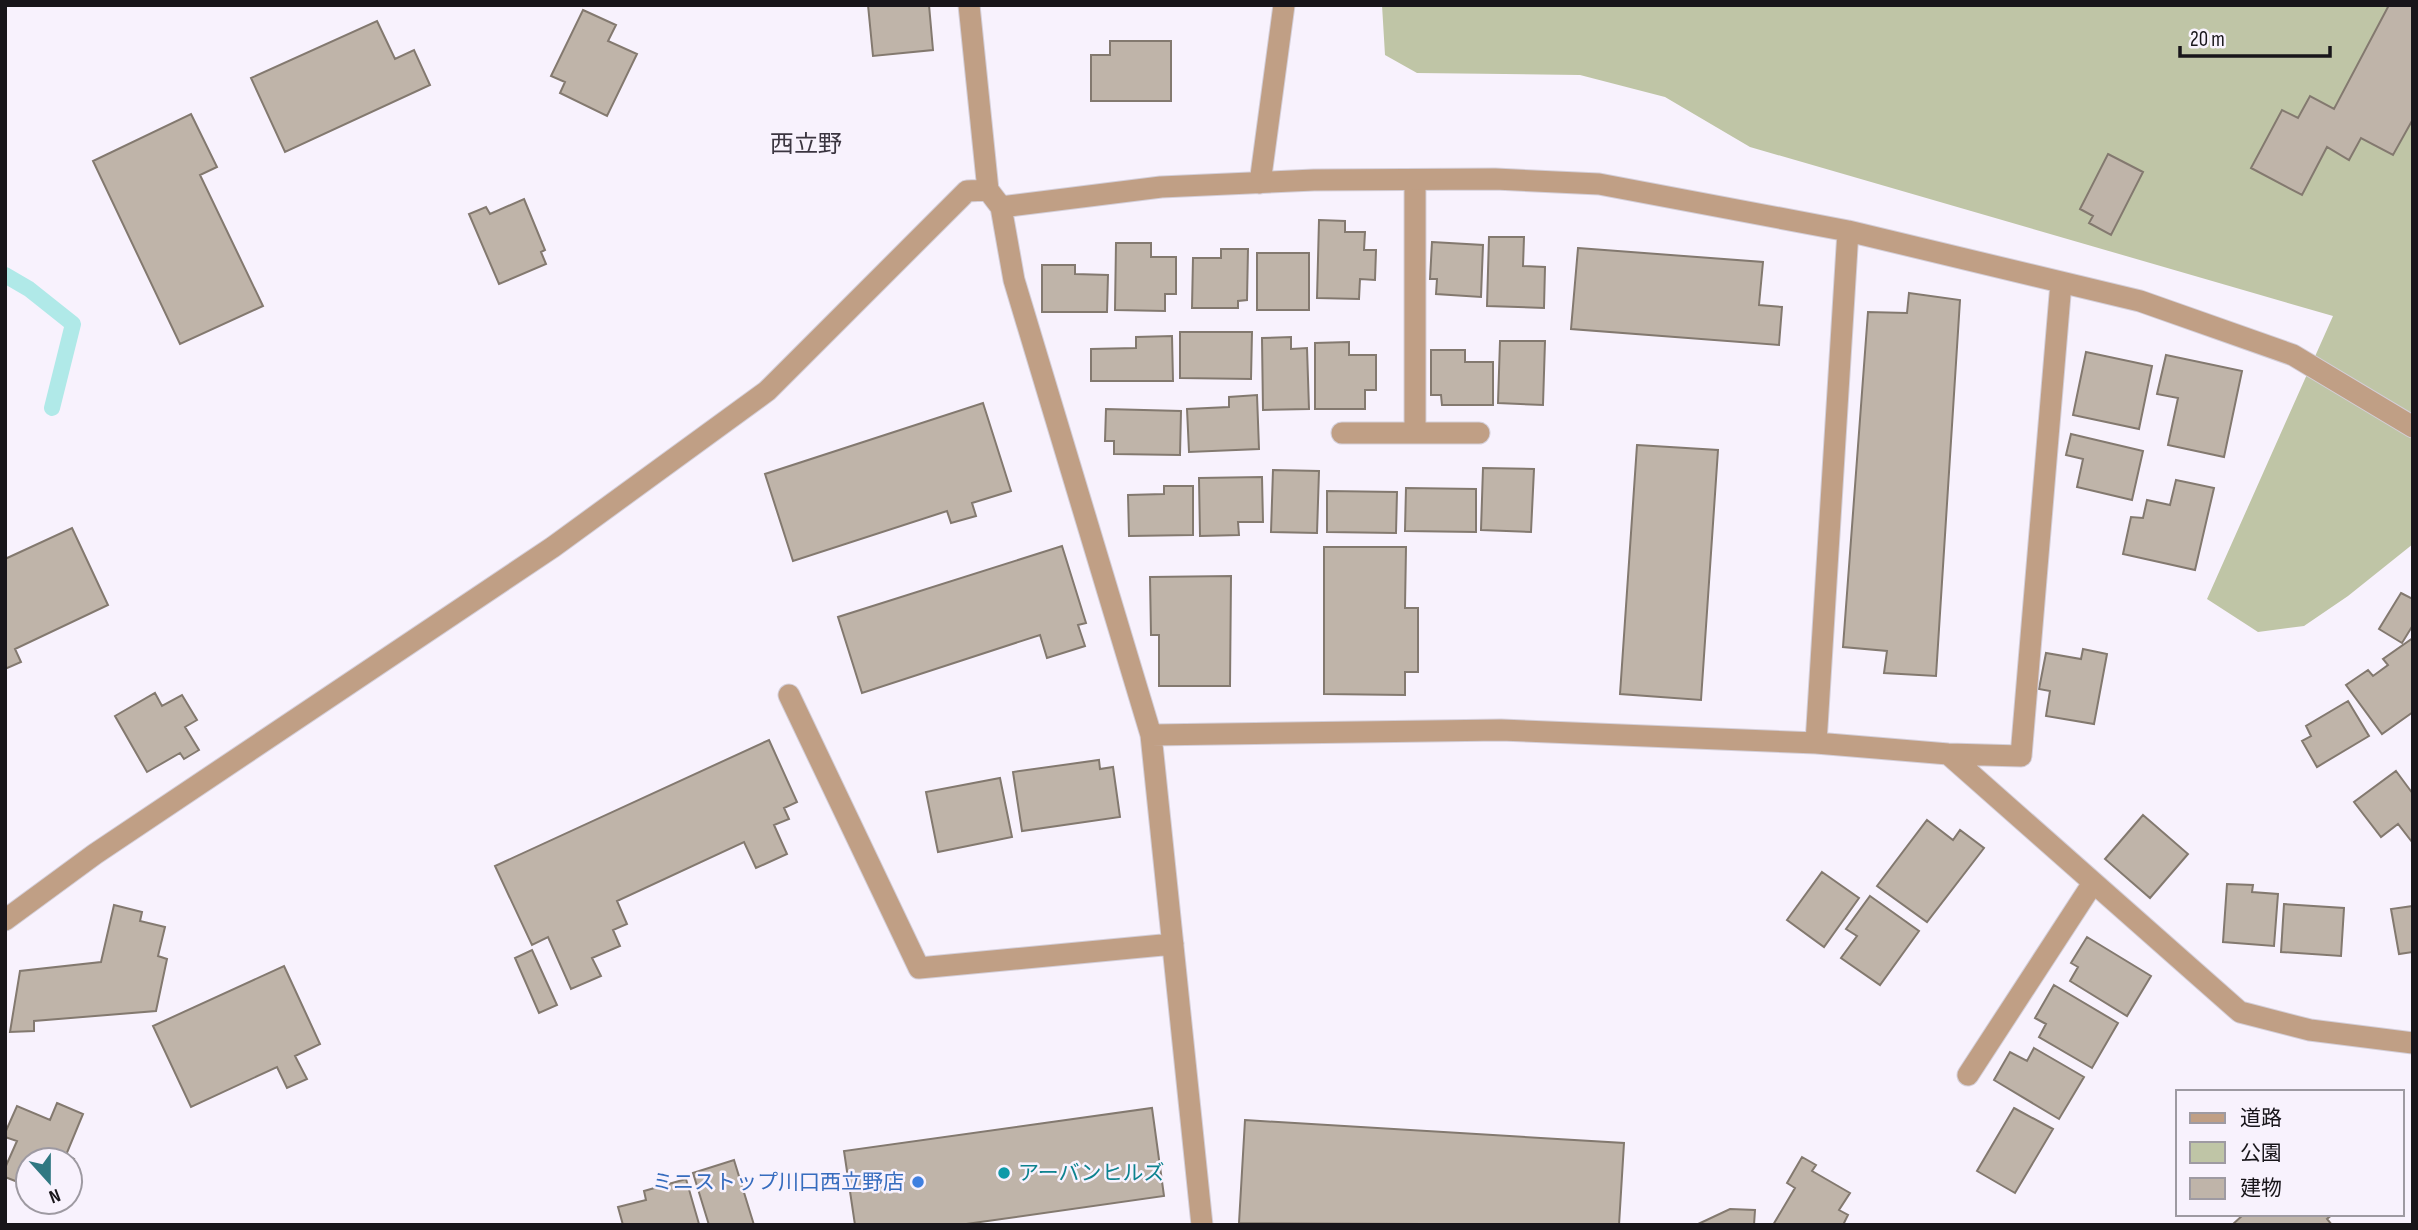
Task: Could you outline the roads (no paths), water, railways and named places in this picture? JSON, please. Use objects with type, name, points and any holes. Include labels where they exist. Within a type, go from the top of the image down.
[{"type":"street","points":[[969,5],[988,190],[1001,207],[1014,280],[1151,735],[1202,1225]]},
{"type":"street","points":[[1260,183],[1284,5]]},
{"type":"street","points":[[1001,207],[1161,187],[1260,183],[1495,179],[1599,184],[1848,231],[2140,301],[2293,355],[2413,427]]},
{"type":"street","points":[[1415,180],[1415,433]]},
{"type":"street","points":[[5,920],[95,854],[553,547],[767,391],[967,191],[988,190]]},
{"type":"street","points":[[1816,743],[1848,231]]},
{"type":"street","points":[[1151,735],[1501,730],[1816,743],[1948,754],[2021,756],[2061,283]]},
{"type":"street","points":[[1342,433],[1479,432]]},
{"type":"street","points":[[789,695],[919,968],[1173,944]]},
{"type":"street","points":[[1948,754],[2240,1012],[2310,1030],[2413,1043]]},
{"type":"street","points":[[1968,1075],[2093,883]]},
{"type":"waterway","points":[[5,275],[29,289],[73,324],[52,408]]},
{"type":"place","name":"アーバンヒルズ","points":[[1004,1173]]},
{"type":"place","name":"ミニストップ川口西立野店","points":[[918,1182]]},
{"type":"district","name":"西立野","points":[[806,144]]}]
